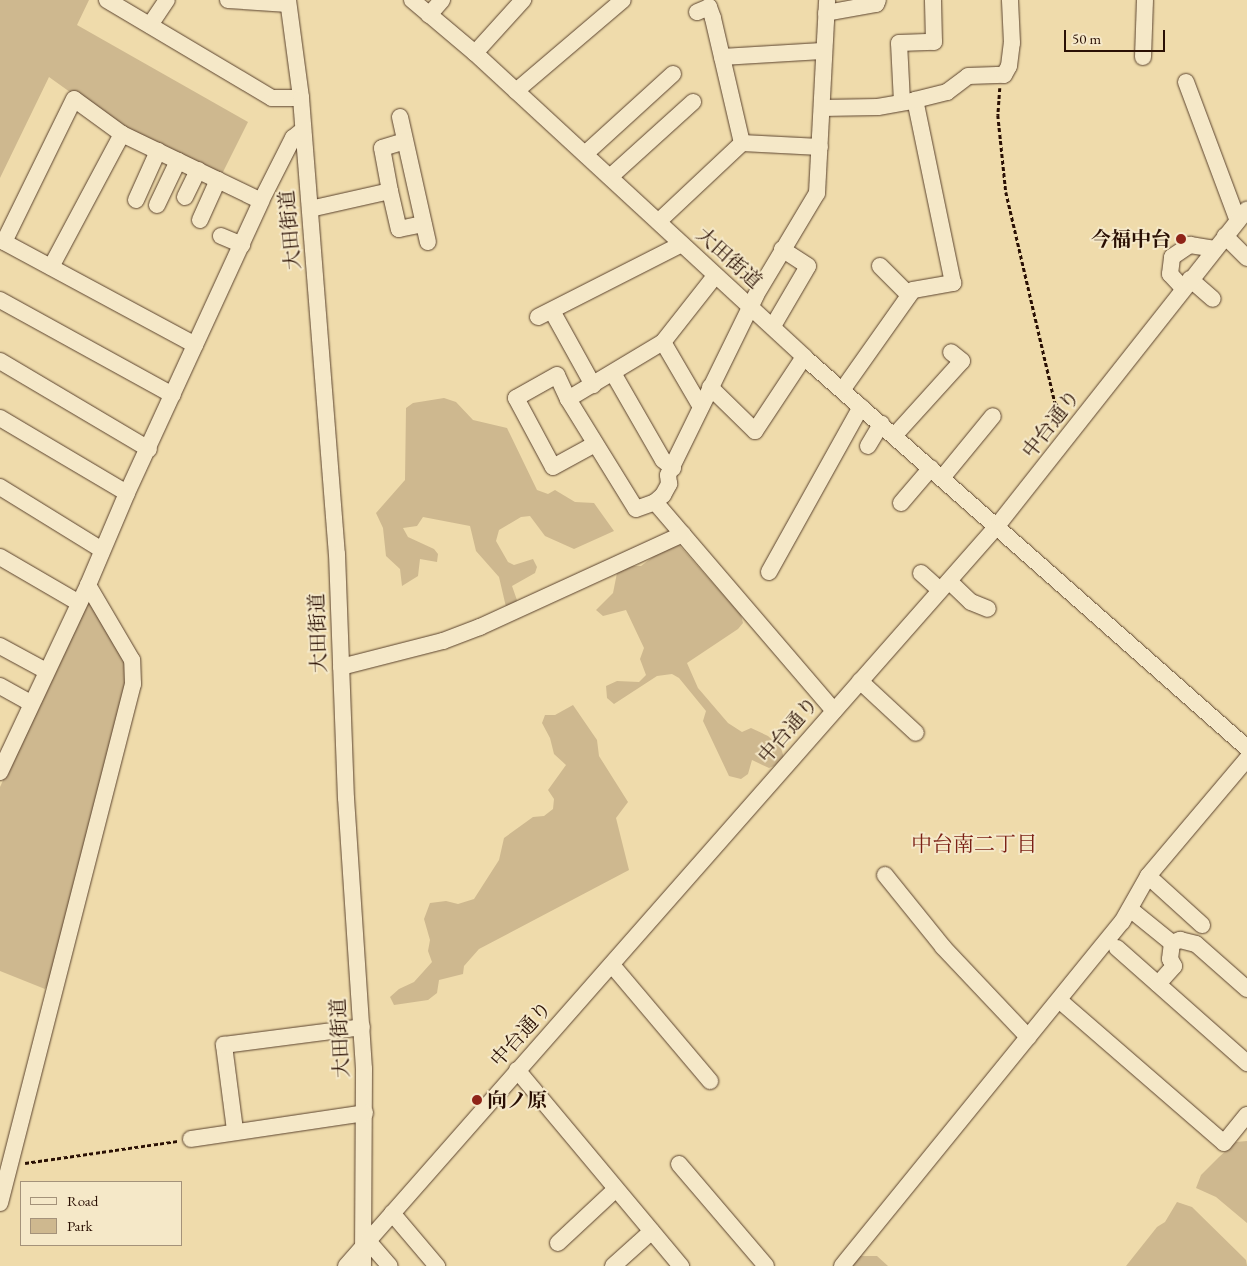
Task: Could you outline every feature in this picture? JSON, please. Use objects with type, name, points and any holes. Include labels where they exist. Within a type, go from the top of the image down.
[{"type":"street","points":[[107,0],[272,98],[301,98]]},
{"type":"street","points":[[150,25],[167,0]]},
{"type":"street","points":[[228,0],[288,2]]},
{"type":"street","name":"大田街道","points":[[412,0],[476,53],[715,276],[774,326],[804,357],[843,389],[894,436],[921,450],[936,473],[1247,748]]},
{"type":"street","points":[[429,15],[442,0]]},
{"type":"street","points":[[476,53],[523,0]]},
{"type":"street","points":[[595,444],[553,467],[516,398],[556,375],[595,444],[636,509],[655,502],[669,484],[668,475],[750,306],[782,249],[817,193],[822,108],[822,51],[826,7],[876,4],[878,0]]},
{"type":"street","points":[[843,389],[913,290],[953,283],[908,101],[899,44],[934,42],[933,0]]},
{"type":"street","points":[[822,108],[878,106],[908,101],[947,92],[968,76],[1004,74],[1010,66],[1012,44],[1010,0]]},
{"type":"street","points":[[1143,56],[1146,0]]},
{"type":"street","name":"大田街道","points":[[288,2],[301,98],[336,554],[346,798],[362,1027],[365,1113],[365,1244],[363,1266]]},
{"type":"street","points":[[516,91],[626,3]]},
{"type":"street","points":[[697,12],[709,7],[742,143]]},
{"type":"street","points":[[722,57],[822,51]]},
{"type":"street","points":[[585,154],[673,74]]},
{"type":"street","points":[[1186,82],[1242,216]]},
{"type":"street","points":[[195,345],[51,267],[2,247],[74,99],[122,134],[261,201]]},
{"type":"street","points":[[610,177],[693,102]]},
{"type":"street","points":[[400,117],[428,242]]},
{"type":"street","points":[[0,772],[4,749],[31,703],[88,585],[127,492],[149,450],[261,201],[293,138],[303,130]]},
{"type":"street","points":[[51,267],[122,134]]},
{"type":"street","points":[[406,141],[382,148],[390,191],[399,229],[423,224]]},
{"type":"street","points":[[659,222],[742,143],[820,147]]},
{"type":"street","points":[[136,200],[158,151]]},
{"type":"street","points":[[157,205],[178,161]]},
{"type":"street","points":[[185,197],[198,170]]},
{"type":"street","points":[[200,220],[218,180]]},
{"type":"street","points":[[310,209],[390,191]]},
{"type":"street","name":"中台通り","points":[[346,1266],[997,526],[1186,284],[1242,216]]},
{"type":"street","points":[[221,236],[242,245]]},
{"type":"street","points":[[1226,236],[1247,258]]},
{"type":"street","points":[[593,385],[545,314],[682,244]]},
{"type":"street","points":[[1213,298],[1170,274],[1172,257],[1190,245],[1215,249]]},
{"type":"street","points":[[774,326],[808,266],[782,249]]},
{"type":"street","points":[[880,266],[909,295]]},
{"type":"street","points":[[568,398],[663,342],[715,276]]},
{"type":"street","points":[[0,300],[173,395]]},
{"type":"street","points":[[663,342],[701,407]]},
{"type":"street","points":[[894,436],[962,361],[951,352]]},
{"type":"street","points":[[710,387],[755,432],[804,357]]},
{"type":"street","points":[[0,361],[149,450]]},
{"type":"street","points":[[613,373],[663,460],[673,468]]},
{"type":"street","points":[[769,572],[861,407]]},
{"type":"street","points":[[901,503],[936,473],[993,416]]},
{"type":"street","points":[[0,418],[127,492]]},
{"type":"street","points":[[868,446],[881,424]]},
{"type":"street","points":[[0,488],[102,550]]},
{"type":"street","points":[[655,502],[834,711]]},
{"type":"street","points":[[341,667],[443,641],[480,627],[682,534]]},
{"type":"street","points":[[0,556],[78,603]]},
{"type":"street","points":[[921,573],[945,585],[971,602],[988,609]]},
{"type":"street","points":[[0,1203],[11,1166],[8,1134],[50,1014],[133,684],[132,660],[88,585]]},
{"type":"street","points":[[0,646],[46,671]]},
{"type":"street","points":[[860,681],[916,733]]},
{"type":"street","points":[[0,686],[31,703]]},
{"type":"street","points":[[842,1266],[1059,1000],[1130,909],[1148,876],[1247,759]]},
{"type":"street","points":[[885,875],[943,947],[1028,1037]]},
{"type":"street","points":[[1148,876],[1202,925]]},
{"type":"street","points":[[1130,909],[1172,943]]},
{"type":"street","points":[[1172,943],[1180,940],[1196,944],[1247,989]]},
{"type":"street","points":[[1158,984],[1174,966],[1170,959],[1172,943]]},
{"type":"street","points":[[1118,948],[1247,1063]]},
{"type":"street","points":[[612,965],[710,1082]]},
{"type":"street","points":[[1059,1000],[1224,1143],[1247,1115]]},
{"type":"street","points":[[235,1130],[224,1044],[362,1027]]},
{"type":"street","points":[[517,1070],[681,1266]]},
{"type":"street","points":[[190,1139],[235,1130],[365,1113]]},
{"type":"street","points":[[679,1164],[766,1266]]},
{"type":"street","points":[[558,1243],[616,1188]]},
{"type":"street","points":[[392,1213],[436,1266]]},
{"type":"street","points":[[613,1266],[652,1231]]},
{"type":"street","points":[[365,1244],[390,1266]]},
{"type":"path","points":[[1004,74],[998,115],[1006,192],[1055,402],[1074,429]]},
{"type":"path","points":[[11,1166],[190,1139]]},
{"type":"green space","points":[[0,0],[89,0],[77,25],[248,122],[221,176],[123,130],[49,77],[0,178]]},
{"type":"green space","points":[[444,398],[456,402],[473,420],[507,428],[537,490],[548,494],[555,490],[575,502],[594,503],[614,531],[574,549],[545,536],[530,516],[521,517],[499,530],[496,541],[508,562],[514,565],[533,559],[537,567],[535,573],[512,586],[518,603],[506,607],[499,577],[476,551],[470,526],[423,517],[417,526],[403,528],[408,537],[434,549],[438,554],[437,562],[420,559],[418,576],[402,586],[400,569],[386,556],[383,528],[376,513],[405,480],[406,408],[413,403]]},
{"type":"green space","points":[[670,544],[679,545],[741,615],[743,623],[738,629],[687,663],[698,688],[728,723],[742,732],[751,728],[768,736],[781,748],[784,758],[774,766],[769,768],[752,760],[748,774],[741,779],[729,776],[703,721],[706,711],[679,678],[672,674],[657,676],[614,704],[607,698],[606,686],[617,681],[639,682],[646,675],[640,659],[644,648],[626,610],[603,616],[596,610],[613,593],[617,573],[629,566],[641,566]]},
{"type":"green space","points":[[87,599],[125,661],[127,683],[53,974],[45,989],[0,971],[0,787]]},
{"type":"green space","points":[[573,705],[597,740],[599,756],[628,802],[616,818],[629,870],[479,949],[464,966],[463,974],[439,980],[437,993],[428,1000],[394,1005],[390,997],[399,989],[414,982],[432,962],[428,951],[430,940],[424,919],[430,903],[446,901],[458,904],[474,899],[499,860],[504,838],[533,817],[544,816],[553,809],[554,799],[548,790],[566,765],[554,754],[550,738],[542,723],[545,715],[555,715]]},
{"type":"green space","points":[[1247,1141],[1247,1223],[1216,1197],[1196,1188],[1201,1175],[1219,1157],[1236,1142]]},
{"type":"green space","points":[[1177,1202],[1192,1207],[1246,1260],[1247,1266],[1126,1266],[1157,1227],[1165,1222]]},
{"type":"green space","points":[[858,1256],[877,1256],[888,1266],[850,1266]]},
{"type":"place","name":"今福中台","points":[[1181,239]]},
{"type":"place","name":"向ノ原","points":[[477,1100]]},
{"type":"district","name":"中台南二丁目","points":[[974,844]]}]
